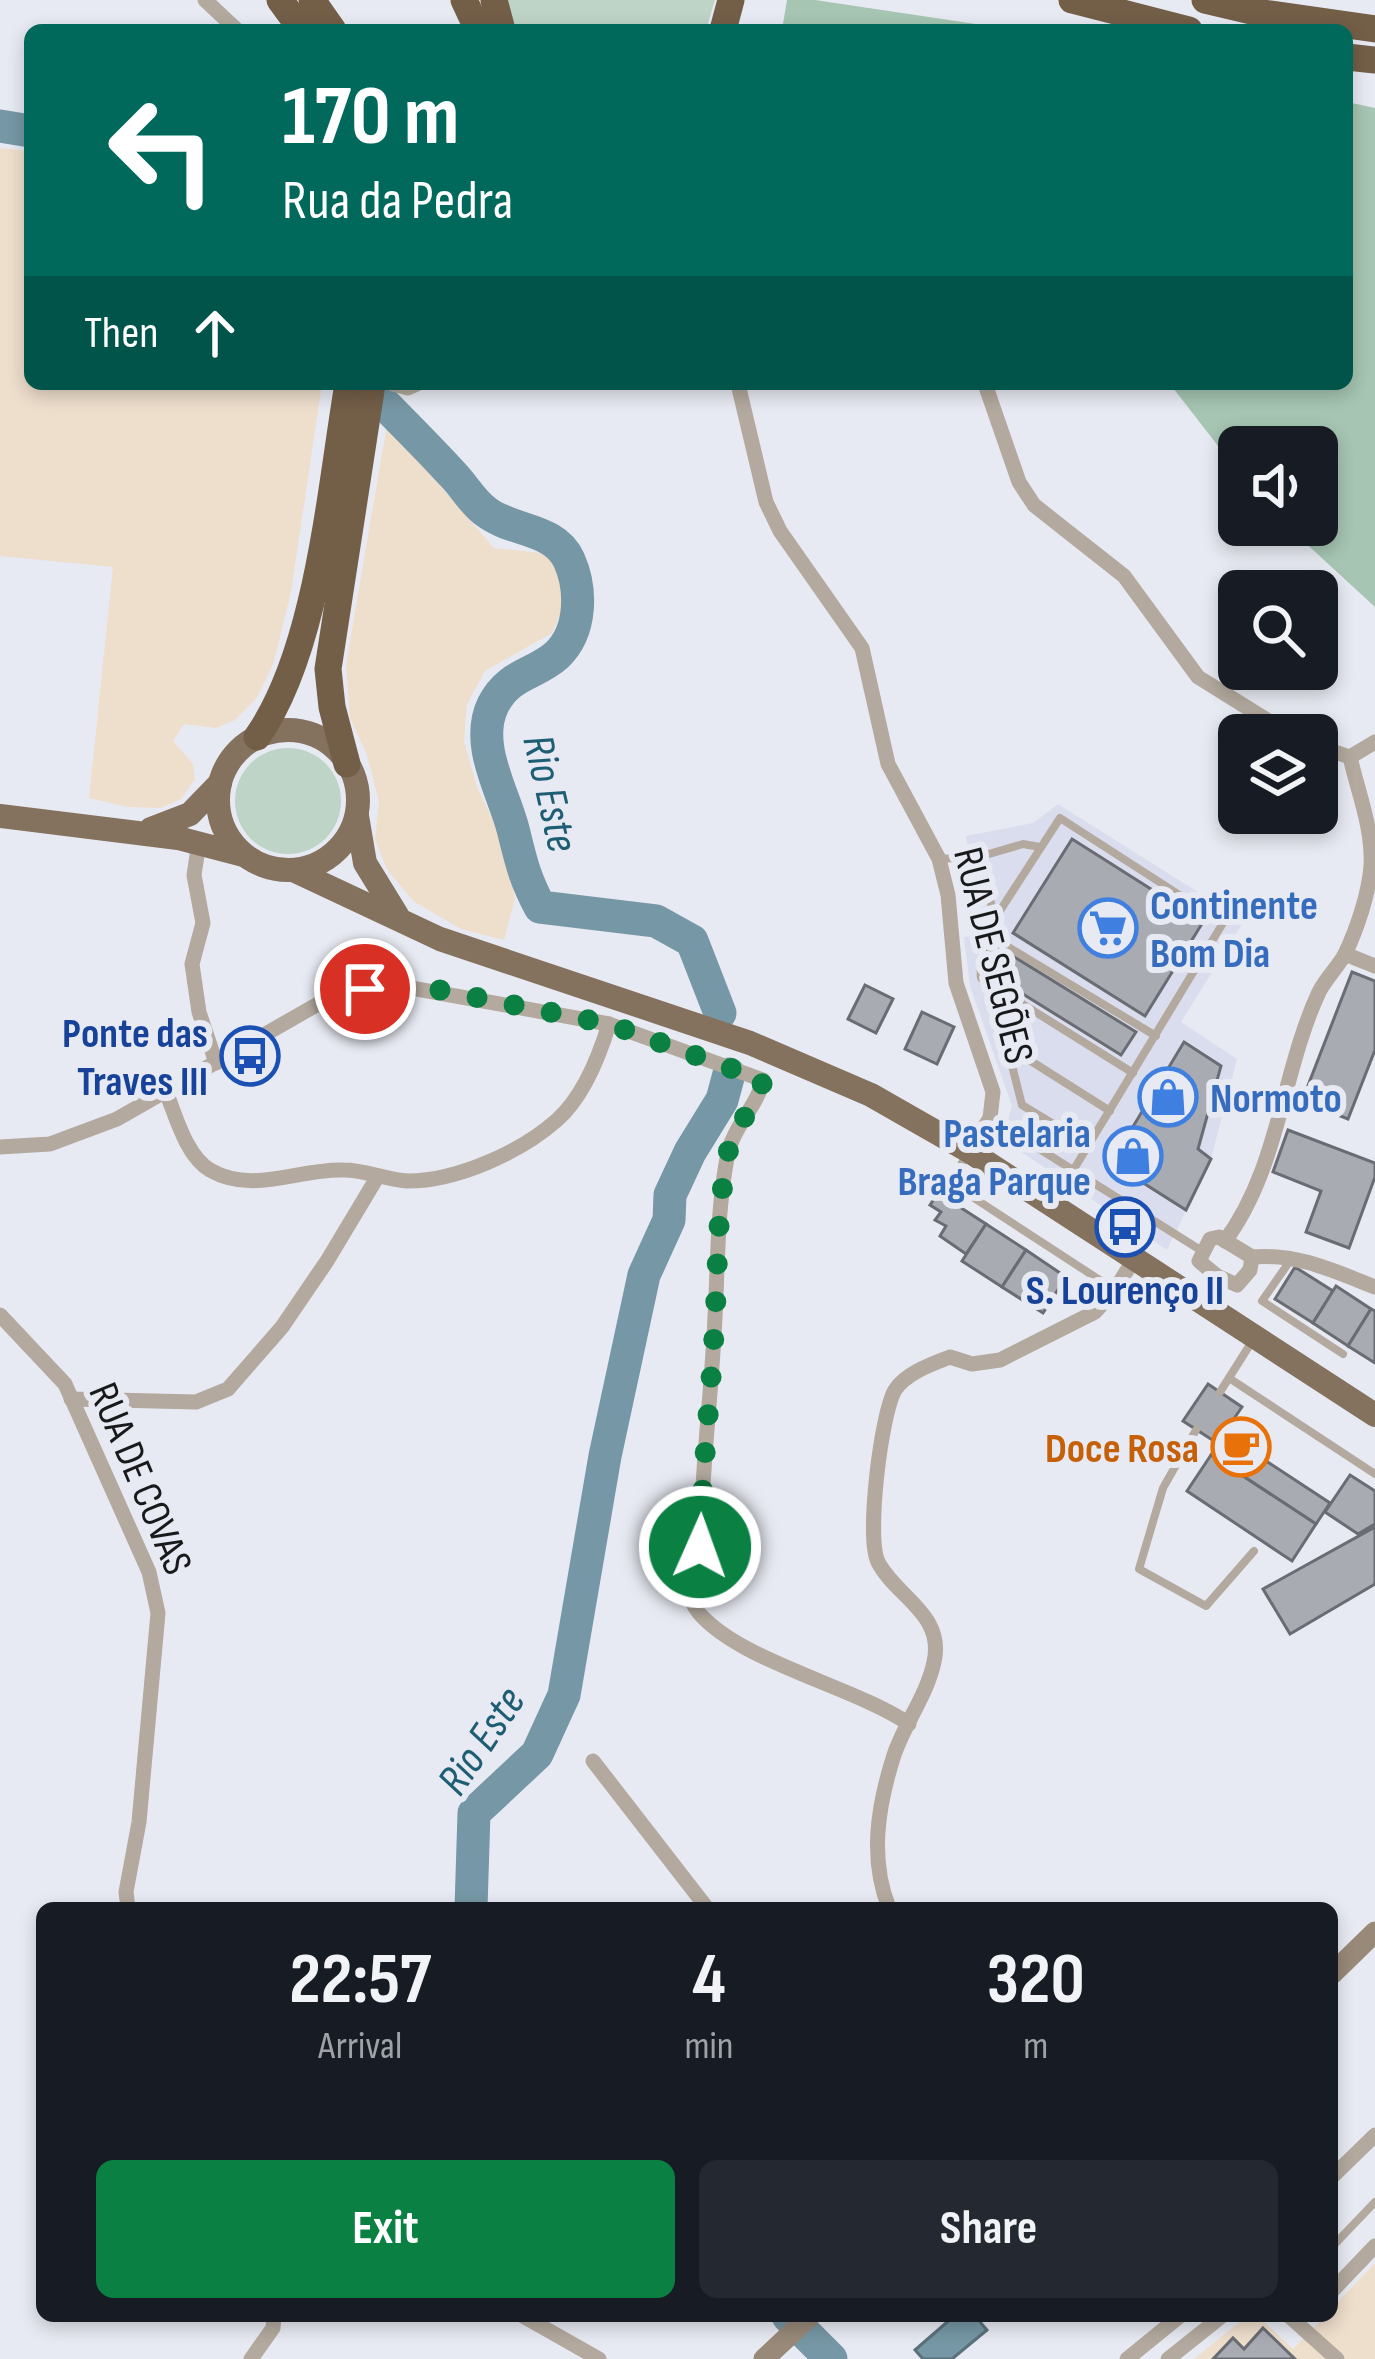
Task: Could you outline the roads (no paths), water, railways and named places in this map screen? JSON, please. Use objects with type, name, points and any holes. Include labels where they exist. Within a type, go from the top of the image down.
[{"type":"highway","points":[[1072,0],[1166,24]]},
{"type":"highway","points":[[1205,0],[1340,24]]},
{"type":"highway","points":[[346,764],[328,669],[372,390]]},
{"type":"highway","points":[[257,737],[294,667],[346,396]]},
{"type":"main road","points":[[402,921],[365,863],[357,791],[346,764],[321,738],[300,731],[278,730],[239,750],[221,782],[220,820],[226,835],[261,865],[292,870],[440,939],[750,1043],[871,1095],[969,1151],[1375,1415]]},
{"type":"main road","points":[[137,831],[190,814],[221,782]]},
{"type":"main road","points":[[292,870],[335,852],[349,834],[356,813]]},
{"type":"main road","points":[[0,816],[137,831],[245,855]]},
{"type":"street","points":[[205,0],[231,24]]},
{"type":"street","name":"RUA DE SEGÕES","points":[[739,390],[766,502],[780,531],[862,648],[888,764],[939,859],[948,895],[956,983],[993,1092],[990,1118],[969,1151]]},
{"type":"street","points":[[988,390],[1019,482],[1034,505],[1124,576],[1198,677],[1258,714]]},
{"type":"street","points":[[1350,758],[1375,742]]},
{"type":"street","points":[[1338,754],[1350,758]]},
{"type":"street","points":[[1226,1240],[1241,1220],[1260,1172],[1319,991],[1345,954],[1371,868],[1369,837],[1350,758]]},
{"type":"street","points":[[199,842],[194,875],[203,923],[192,964],[199,1012],[216,1063]]},
{"type":"street","points":[[1345,954],[1375,967]]},
{"type":"street","points":[[0,1147],[50,1144],[117,1119],[332,996],[394,985],[609,1024],[763,1080],[729,1147],[721,1201],[700,1547],[688,1594],[712,1626],[909,1724]]},
{"type":"street","points":[[166,1092],[188,1143],[206,1168],[228,1178],[254,1183],[345,1170],[406,1181],[443,1177],[486,1165],[557,1120],[578,1094],[601,1051],[609,1024],[634,1006]]},
{"type":"street","points":[[71,1399],[196,1402],[228,1389],[282,1327],[378,1176]]},
{"type":"street","points":[[1252,1257],[1250,1270],[1237,1286],[1202,1266],[1202,1251],[1210,1239],[1226,1240],[1252,1257],[1292,1258],[1375,1287]]},
{"type":"street","points":[[887,1902],[878,1881],[876,1839],[895,1755],[935,1659],[933,1636],[921,1607],[880,1565],[873,1546],[872,1520],[892,1395],[910,1376],[950,1357],[983,1364],[1011,1356],[1095,1312],[1135,1258]]},
{"type":"street","points":[[1200,1301],[1217,1276]]},
{"type":"street","name":"RUA DE COVAS","points":[[0,1315],[65,1384],[149,1572],[158,1613],[127,1902]]},
{"type":"street","points":[[593,1761],[701,1902]]},
{"type":"street","points":[[1338,1968],[1375,1932]]},
{"type":"street","points":[[1338,2171],[1375,2135]]},
{"type":"street","points":[[1338,2285],[1375,2246]]},
{"type":"street","points":[[251,2359],[275,2322]]},
{"type":"street","points":[[534,2322],[599,2359]]},
{"type":"street","points":[[764,2359],[804,2322]]},
{"type":"street","points":[[1127,2359],[1173,2322]]},
{"type":"street","points":[[1168,2359],[1214,2322]]},
{"type":"street","points":[[1302,2322],[1337,2359]]},
{"type":"lane","points":[[994,920],[1060,818],[1223,923],[1074,1169]]},
{"type":"lane","points":[[939,859],[982,856],[1023,844],[1040,847]]},
{"type":"lane","points":[[982,856],[995,939],[979,963],[981,978],[1133,1073]]},
{"type":"lane","points":[[995,939],[1156,1036]]},
{"type":"lane","points":[[1021,1005],[1004,1034],[1022,1105],[1088,1146]]},
{"type":"lane","points":[[1010,1060],[1026,1058],[1110,1111]]},
{"type":"lane","points":[[990,1118],[1202,1251]]},
{"type":"lane","points":[[969,1151],[951,1183],[1115,1290]]},
{"type":"lane","points":[[1292,1258],[1262,1301],[1343,1354]]},
{"type":"lane","points":[[1220,1393],[1255,1337]]},
{"type":"lane","points":[[1229,1378],[1375,1474]]},
{"type":"lane","points":[[1196,1430],[1163,1488],[1139,1569],[1206,1606],[1254,1551]]},
{"type":"lane","points":[[1338,2241],[1375,2202]]},
{"type":"waterway","name":"Rio Este","points":[[0,126],[24,130]]},
{"type":"waterway","name":"Rio Este","points":[[371,390],[481,507],[495,518],[553,541],[573,571],[577,609],[565,645],[549,662],[507,686],[488,720],[492,767],[540,907],[656,921],[692,941],[720,1013]]},
{"type":"waterway","name":"Rio Este","points":[[471,1902],[474,1813],[537,1754],[564,1695],[605,1456],[644,1275],[669,1220],[670,1195],[722,1100],[729,1074]]},
{"type":"waterway","name":"Rio Este","points":[[794,2322],[831,2359]]},
{"type":"place","name":"Continente Bom Dia","points":[[1108,928]]},
{"type":"place","name":"Ponte das Traves III","points":[[250,1056]]},
{"type":"place","name":"Normoto","points":[[1168,1097]]},
{"type":"place","name":"Pastelaria Braga Parque","points":[[1133,1156]]},
{"type":"place","name":"S. Lourenço II","points":[[1125,1227]]},
{"type":"place","name":"Doce Rosa","points":[[1241,1447]]}]
